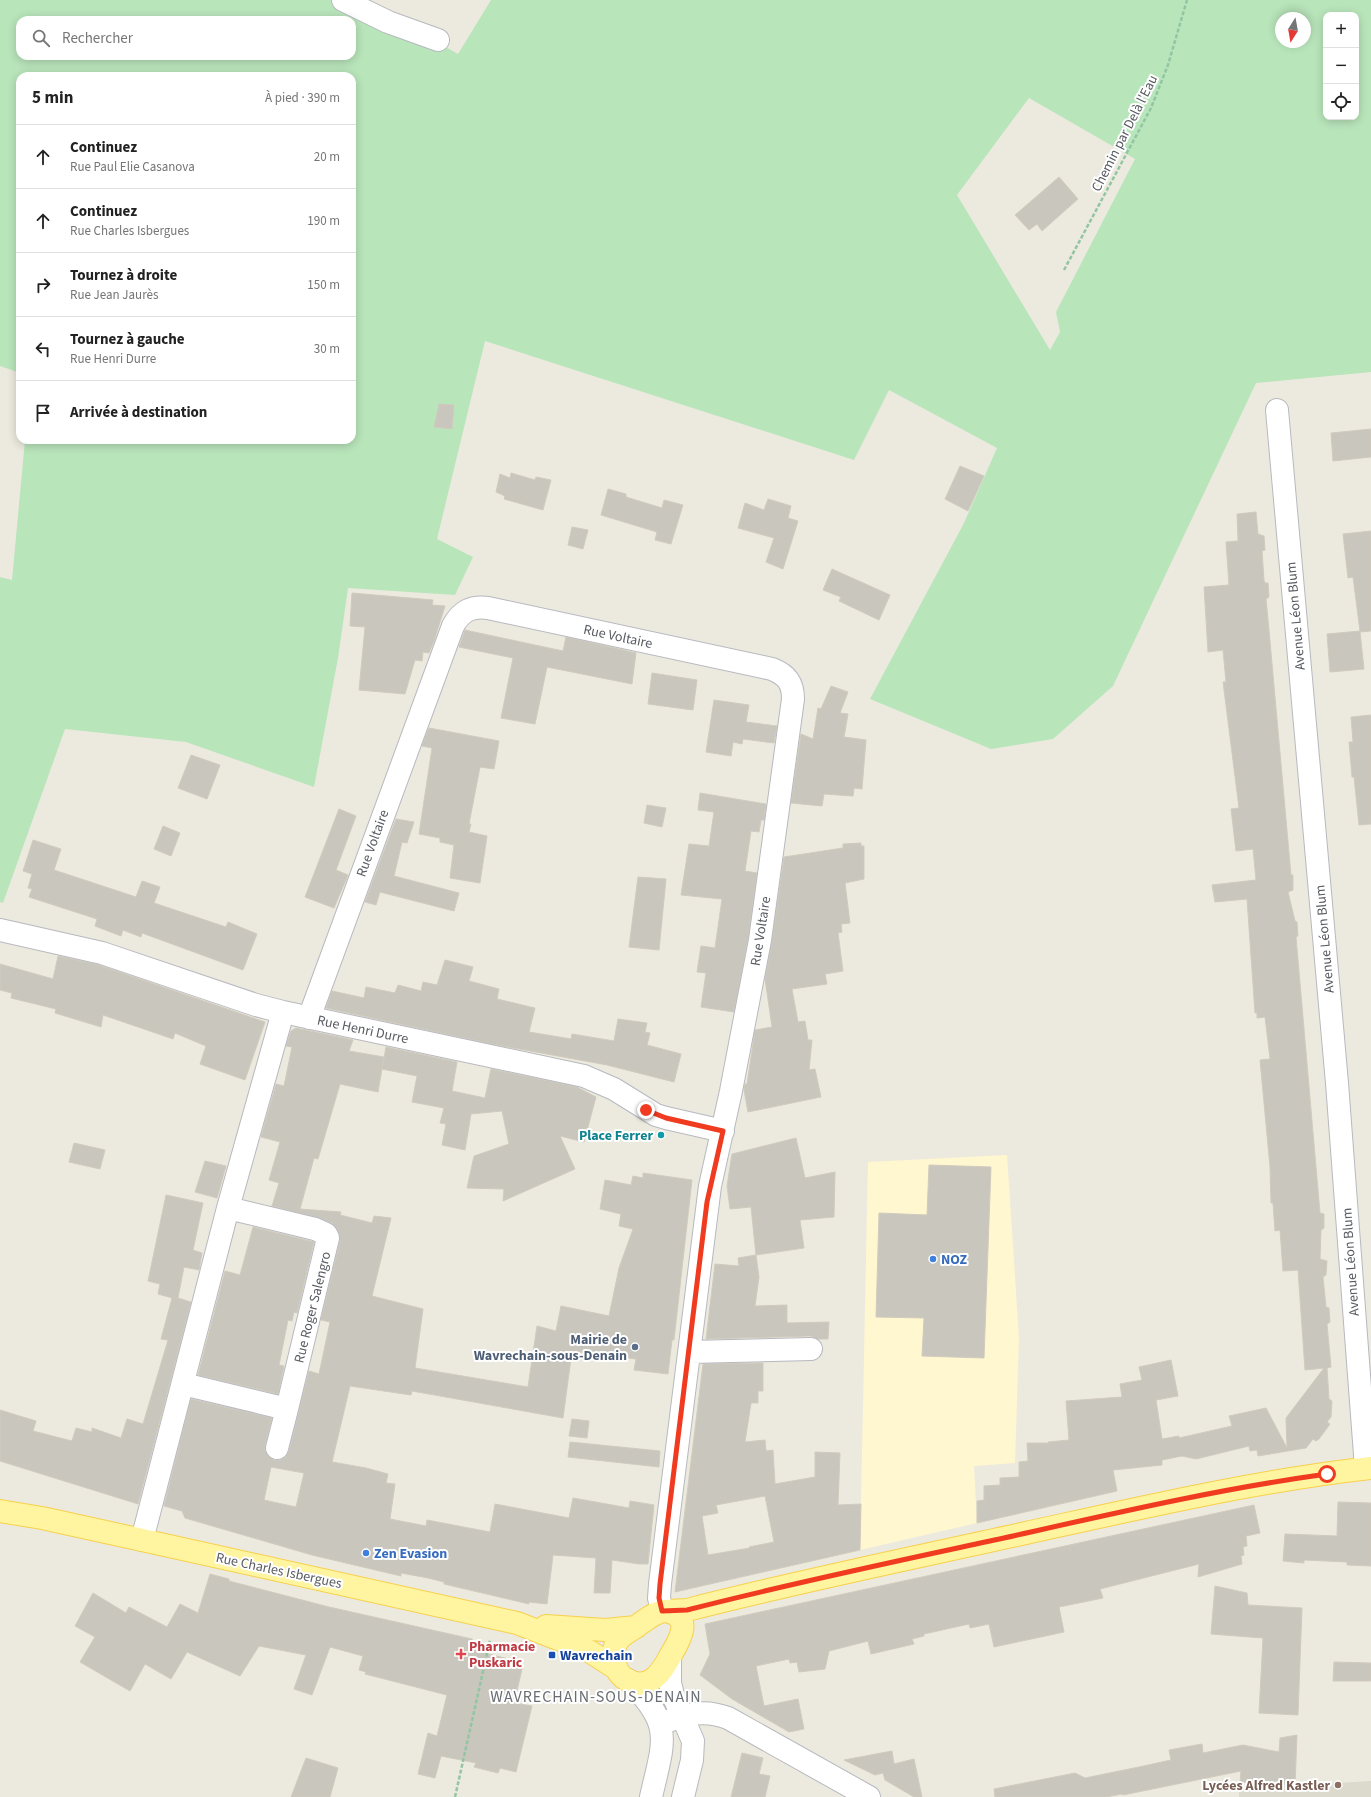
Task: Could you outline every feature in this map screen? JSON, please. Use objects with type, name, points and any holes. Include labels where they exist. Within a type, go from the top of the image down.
[{"type":"main road","points":[[707,1605],[694,1618],[682,1635],[663,1670],[655,1679],[639,1683],[622,1675],[613,1658],[615,1646],[622,1636],[655,1613],[687,1610],[707,1605],[1130,1510],[1258,1484],[1369,1468]]},
{"type":"main road","name":"Rue Charles Isbergues","points":[[0,1502],[42,1518]]},
{"type":"main road","name":"Rue Charles Isbergues","points":[[0,1512],[42,1518],[516,1623],[589,1651],[604,1660],[622,1675]]},
{"type":"main road","points":[[665,1611],[680,1619],[683,1629],[682,1635]]},
{"type":"main road","name":"Rue Charles Isbergues","points":[[516,1623],[605,1630],[636,1627]]},
{"type":"street","points":[[343,0],[388,22],[438,40]]},
{"type":"street","name":"Avenue Léon Blum","points":[[1276,410],[1369,1468]]},
{"type":"street","name":"Rue Voltaire","points":[[309,1018],[453,626],[457,618],[463,613],[469,609],[477,607],[488,608],[772,669],[786,676],[793,690],[793,699],[760,940],[723,1131],[710,1186],[660,1584],[659,1598],[665,1611]]},
{"type":"street","name":"Rue Henri Durre","points":[[0,930],[102,953],[256,1005],[283,1012],[570,1072],[602,1083],[656,1115],[723,1131]]},
{"type":"street","points":[[142,1540],[228,1208],[283,1012]]},
{"type":"street","name":"Rue Roger Salengro","points":[[228,1208],[315,1229],[326,1234],[328,1238],[277,1448]]},
{"type":"street","points":[[690,1352],[812,1349]]},
{"type":"street","points":[[183,1384],[287,1409]]},
{"type":"street","points":[[670,1657],[671,1689],[691,1733],[693,1751],[683,1797]]},
{"type":"street","points":[[622,1675],[645,1697],[660,1724],[663,1743],[651,1797]]},
{"type":"street","points":[[660,1724],[697,1712],[728,1718],[869,1797]]},
{"type":"path","name":"Chemin par Delà l'Eau","points":[[1064,270],[1151,108],[1168,66],[1187,0]]},
{"type":"path","points":[[455,1797],[495,1618]]},
{"type":"shaded area","points":[[1007,1155],[1019,1338],[1015,1463],[974,1466],[977,1523],[860,1550],[868,1162]]},
{"type":"shaded area","name":"Lycées Alfred Kastler","points":[[1371,1781],[1371,1797],[1239,1797],[1239,1789]]},
{"type":"green space","points":[[0,0],[364,0],[458,54],[491,0],[1371,0],[1371,372],[1256,383],[1113,686],[1053,739],[991,749],[870,699],[964,523],[997,448],[889,390],[854,460],[485,341],[437,539],[473,557],[455,595],[348,588],[338,658],[314,787],[186,742],[65,729],[3,903],[0,902],[0,577],[12,580],[25,444],[356,444],[356,72],[16,72],[16,372],[0,366]],"holes":[[[1029,98],[1135,159],[1056,312],[1060,332],[1050,350],[957,195]]]},
{"type":"building","points":[[1059,177],[1078,199],[1042,231],[1037,224],[1029,230],[1015,215]]},
{"type":"building","points":[[439,404],[454,405],[452,429],[434,427]]},
{"type":"building","points":[[1371,429],[1371,457],[1333,461],[1331,433]]},
{"type":"building","points":[[960,466],[984,476],[968,511],[945,499]]},
{"type":"building","points":[[511,473],[535,480],[536,477],[551,480],[543,510],[504,499],[505,496],[496,492],[500,474],[510,478]]},
{"type":"building","points":[[608,489],[626,494],[626,497],[662,508],[664,500],[683,505],[671,544],[655,540],[657,532],[601,515]]},
{"type":"building","points":[[768,499],[791,506],[788,518],[798,521],[783,569],[766,562],[774,538],[738,528],[745,503],[764,510]]},
{"type":"building","points":[[1256,512],[1258,534],[1264,536],[1265,550],[1262,551],[1264,580],[1265,583],[1268,583],[1269,597],[1266,599],[1291,875],[1293,875],[1293,890],[1288,892],[1295,921],[1297,922],[1298,936],[1296,937],[1320,1213],[1324,1214],[1324,1228],[1321,1230],[1320,1259],[1327,1261],[1326,1275],[1323,1277],[1326,1307],[1329,1308],[1330,1322],[1327,1324],[1331,1367],[1327,1368],[1329,1399],[1332,1401],[1331,1417],[1327,1422],[1330,1424],[1319,1439],[1316,1441],[1313,1439],[1306,1448],[1258,1456],[1257,1450],[1250,1451],[1249,1446],[1196,1459],[1182,1456],[1162,1460],[1162,1465],[1113,1470],[1117,1491],[977,1523],[977,1501],[984,1500],[984,1486],[1000,1485],[1000,1478],[1019,1477],[1019,1462],[1028,1461],[1027,1443],[1049,1443],[1048,1442],[1069,1440],[1066,1401],[1122,1397],[1120,1384],[1142,1380],[1139,1367],[1171,1360],[1178,1396],[1156,1400],[1162,1439],[1179,1436],[1179,1438],[1232,1426],[1229,1416],[1266,1408],[1287,1448],[1286,1418],[1324,1368],[1305,1370],[1298,1270],[1283,1271],[1280,1230],[1275,1231],[1273,1203],[1271,1203],[1270,1167],[1260,1060],[1270,1059],[1265,1017],[1257,1018],[1257,1013],[1255,1013],[1247,899],[1215,902],[1212,885],[1256,880],[1253,849],[1236,851],[1231,809],[1239,808],[1223,682],[1226,682],[1223,650],[1208,652],[1204,587],[1229,585],[1226,542],[1238,541],[1237,514]]},
{"type":"building","points":[[572,527],[588,530],[583,549],[568,545]]},
{"type":"building","points":[[1371,531],[1371,631],[1360,632],[1364,669],[1330,672],[1327,634],[1360,631],[1353,577],[1348,578],[1343,534]]},
{"type":"building","points":[[832,569],[890,595],[879,620],[839,601],[841,597],[823,590]]},
{"type":"building","points":[[352,593],[433,600],[432,605],[445,606],[429,653],[423,652],[422,661],[415,660],[405,694],[359,690],[365,627],[350,626]]},
{"type":"building","points":[[465,630],[563,651],[566,637],[636,653],[632,684],[547,667],[535,724],[501,718],[513,658],[459,647]]},
{"type":"building","points":[[652,673],[697,680],[693,710],[648,704]]},
{"type":"building","points":[[831,686],[848,692],[840,713],[848,714],[844,737],[866,740],[862,789],[854,788],[853,796],[824,794],[822,806],[791,803],[801,734],[813,739],[818,708],[821,709]]},
{"type":"building","points":[[714,700],[749,705],[746,722],[777,726],[774,743],[743,739],[742,744],[733,742],[731,756],[706,752]]},
{"type":"building","points":[[1371,715],[1371,824],[1359,825],[1354,777],[1352,777],[1349,742],[1353,742],[1351,717]]},
{"type":"building","points":[[429,728],[499,741],[494,769],[480,767],[469,824],[471,824],[469,832],[487,836],[480,883],[450,878],[454,845],[440,842],[440,838],[419,834],[432,748],[422,746]]},
{"type":"building","points":[[191,755],[220,765],[207,799],[178,788]]},
{"type":"building","points":[[700,793],[766,804],[764,820],[761,820],[759,832],[751,831],[745,871],[757,873],[748,938],[734,1012],[701,1007],[706,973],[697,972],[701,946],[715,948],[722,899],[681,895],[689,844],[709,846],[714,812],[698,810]]},
{"type":"building","points":[[647,805],[666,808],[662,827],[644,823]]},
{"type":"building","points":[[339,809],[356,816],[336,870],[348,875],[334,908],[305,897]]},
{"type":"building","points":[[396,819],[414,822],[407,843],[402,842],[394,876],[459,893],[454,911],[380,892],[376,905],[365,902]]},
{"type":"building","points":[[163,826],[180,833],[171,856],[154,849]]},
{"type":"building","points":[[33,840],[61,849],[54,870],[136,897],[142,881],[160,887],[154,903],[226,927],[228,922],[257,934],[243,970],[142,933],[141,937],[123,930],[121,936],[95,926],[97,919],[29,897],[32,889],[28,888],[32,874],[23,871]]},
{"type":"building","points":[[861,843],[861,846],[864,846],[864,879],[845,883],[850,923],[841,924],[842,932],[838,933],[843,971],[825,974],[827,984],[792,989],[798,1022],[805,1021],[808,1040],[812,1040],[809,1070],[815,1069],[821,1097],[748,1112],[744,1090],[745,1084],[747,1084],[755,1030],[772,1027],[765,979],[772,942],[784,857],[843,848],[843,844]]},
{"type":"building","points":[[638,877],[666,879],[659,950],[629,947]]},
{"type":"building","points":[[58,956],[99,965],[265,1022],[245,1080],[200,1064],[206,1046],[175,1033],[173,1039],[103,1015],[101,1027],[55,1013],[56,1009],[11,998],[12,993],[0,990],[0,964],[53,979]]},
{"type":"building","points":[[445,960],[473,967],[469,981],[499,989],[497,999],[535,1008],[529,1032],[571,1039],[572,1034],[614,1041],[618,1019],[647,1023],[645,1032],[650,1033],[647,1045],[681,1054],[674,1082],[607,1065],[492,1044],[326,1008],[332,991],[364,998],[366,987],[395,993],[398,985],[421,991],[423,982],[437,985]]},
{"type":"building","points":[[296,1028],[353,1040],[349,1051],[384,1057],[378,1092],[340,1084],[318,1159],[314,1158],[300,1209],[341,1212],[340,1215],[372,1223],[374,1216],[391,1218],[372,1296],[423,1309],[415,1368],[528,1387],[537,1326],[556,1331],[561,1306],[609,1316],[619,1268],[633,1229],[619,1226],[621,1214],[600,1209],[605,1180],[631,1185],[633,1176],[643,1178],[643,1173],[692,1180],[674,1340],[672,1340],[668,1374],[634,1370],[636,1359],[572,1351],[563,1418],[412,1391],[411,1395],[350,1386],[332,1462],[366,1468],[388,1474],[386,1483],[395,1484],[390,1519],[426,1526],[427,1520],[490,1532],[495,1504],[569,1518],[573,1498],[629,1508],[630,1501],[654,1505],[648,1564],[612,1560],[610,1593],[594,1593],[596,1558],[553,1555],[547,1604],[529,1602],[529,1604],[444,1584],[444,1582],[428,1578],[401,1573],[401,1576],[312,1555],[185,1518],[182,1511],[164,1506],[191,1399],[272,1418],[265,1445],[265,1451],[269,1457],[274,1460],[280,1460],[286,1457],[289,1451],[309,1371],[319,1374],[330,1322],[321,1320],[340,1241],[339,1233],[332,1223],[320,1218],[272,1206],[279,1183],[269,1180],[280,1142],[261,1137],[276,1084],[284,1086],[292,1047],[286,1046],[291,1031]],"holes":[[[271,1467],[304,1473],[296,1507],[264,1500]]]},
{"type":"building","points":[[386,1047],[457,1062],[452,1091],[485,1098],[491,1069],[577,1087],[596,1097],[584,1142],[560,1136],[575,1169],[503,1201],[504,1189],[467,1188],[474,1156],[509,1144],[502,1111],[471,1114],[465,1150],[442,1145],[446,1124],[440,1123],[444,1108],[412,1102],[417,1076],[382,1069]]},
{"type":"building","points":[[796,1138],[805,1178],[835,1172],[834,1217],[800,1220],[804,1248],[756,1255],[751,1207],[730,1209],[727,1186],[732,1154]]},
{"type":"building","points":[[74,1143],[105,1150],[100,1169],[69,1162]]},
{"type":"building","points":[[205,1161],[226,1166],[217,1198],[195,1192]]},
{"type":"building","name":"NOZ","points":[[929,1165],[991,1167],[984,1358],[922,1356],[924,1318],[876,1317],[879,1213],[927,1215]]},
{"type":"building","points":[[166,1195],[203,1203],[193,1250],[202,1253],[199,1270],[184,1267],[178,1298],[191,1302],[138,1504],[0,1461],[0,1410],[36,1421],[33,1431],[72,1441],[76,1428],[92,1432],[92,1428],[121,1438],[127,1419],[143,1424],[168,1340],[161,1339],[172,1298],[158,1294],[160,1284],[148,1281]]},
{"type":"building","points":[[253,1227],[314,1242],[297,1313],[294,1312],[292,1321],[288,1320],[279,1365],[284,1366],[278,1394],[198,1375],[225,1271],[240,1275]]},
{"type":"building","points":[[756,1255],[759,1277],[755,1306],[787,1305],[787,1323],[829,1322],[828,1339],[818,1339],[811,1336],[706,1339],[715,1264],[739,1266],[738,1258]]},
{"type":"building","points":[[763,1363],[763,1391],[758,1391],[758,1403],[751,1403],[745,1442],[765,1440],[766,1451],[773,1450],[775,1484],[815,1477],[815,1452],[840,1453],[838,1505],[861,1504],[860,1550],[675,1592],[703,1364]],"holes":[[[765,1496],[774,1542],[749,1547],[750,1548],[708,1555],[702,1516],[718,1513],[716,1505]]]},
{"type":"building","points":[[572,1419],[589,1421],[587,1438],[569,1436]]},
{"type":"building","points":[[570,1442],[660,1451],[659,1467],[568,1457]]},
{"type":"building","points":[[1338,1502],[1371,1503],[1371,1566],[1347,1565],[1347,1562],[1304,1560],[1304,1563],[1283,1561],[1285,1534],[1337,1536]]},
{"type":"building","points":[[1254,1505],[1260,1533],[1246,1536],[1247,1546],[1243,1547],[1244,1555],[1241,1556],[1242,1564],[1198,1577],[1199,1564],[1100,1589],[1103,1598],[1059,1607],[1064,1632],[994,1647],[989,1624],[970,1628],[969,1624],[924,1634],[924,1636],[912,1639],[914,1644],[871,1654],[868,1641],[829,1651],[825,1669],[799,1672],[797,1662],[790,1663],[789,1659],[756,1666],[764,1706],[798,1699],[804,1729],[789,1732],[732,1699],[700,1675],[710,1654],[705,1624]]},
{"type":"building","points":[[210,1574],[229,1579],[229,1581],[329,1607],[472,1639],[480,1652],[513,1660],[512,1663],[523,1665],[514,1703],[532,1706],[516,1772],[500,1768],[498,1773],[474,1767],[476,1763],[441,1756],[435,1778],[418,1774],[428,1733],[437,1736],[447,1695],[365,1674],[366,1672],[359,1670],[363,1656],[330,1647],[312,1695],[294,1689],[306,1655],[259,1646],[240,1676],[187,1652],[171,1679],[145,1664],[130,1691],[80,1662],[95,1637],[75,1626],[93,1593],[126,1613],[129,1607],[167,1627],[180,1604],[198,1613]]},
{"type":"building","points":[[1215,1586],[1247,1593],[1248,1605],[1302,1608],[1298,1715],[1259,1713],[1263,1638],[1211,1634]]},
{"type":"building","points":[[1334,1662],[1371,1663],[1371,1681],[1333,1681]]},
{"type":"building","points":[[1297,1735],[1295,1786],[1240,1782],[1241,1771],[1123,1795],[1106,1797],[995,1797],[994,1789],[1075,1773],[1085,1778],[1139,1767],[1171,1760],[1169,1750],[1202,1744],[1203,1753],[1243,1745],[1279,1752],[1280,1738]]},
{"type":"building","points":[[892,1751],[894,1764],[914,1759],[922,1797],[914,1797],[885,1780],[883,1773],[875,1775],[844,1760]]},
{"type":"building","points":[[742,1753],[763,1758],[759,1774],[770,1776],[765,1797],[731,1797]]},
{"type":"building","points":[[306,1758],[338,1768],[330,1797],[291,1797]]},
{"type":"place","name":"Place Ferrer","points":[[661,1135]]},
{"type":"place","name":"NOZ","points":[[933,1259]]},
{"type":"place","name":"Mairie de Wavrechain-sous-Denain","points":[[635,1347]]},
{"type":"place","name":"Zen Evasion","points":[[366,1553]]},
{"type":"place","name":"Pharmacie Puskaric","points":[[461,1654]]},
{"type":"place","name":"Wavrechain","points":[[552,1655]]},
{"type":"place","name":"Lycées Alfred Kastler","points":[[1338,1785]]},
{"type":"district","name":"WAVRECHAIN-SOUS-DENAIN","points":[[596,1696]]},
{"type":"route","points":[[646,1110],[666,1118],[723,1131],[707,1202],[690,1352],[660,1584],[659,1598],[662,1611],[678,1612],[1130,1510],[1258,1484],[1327,1474]]}]
